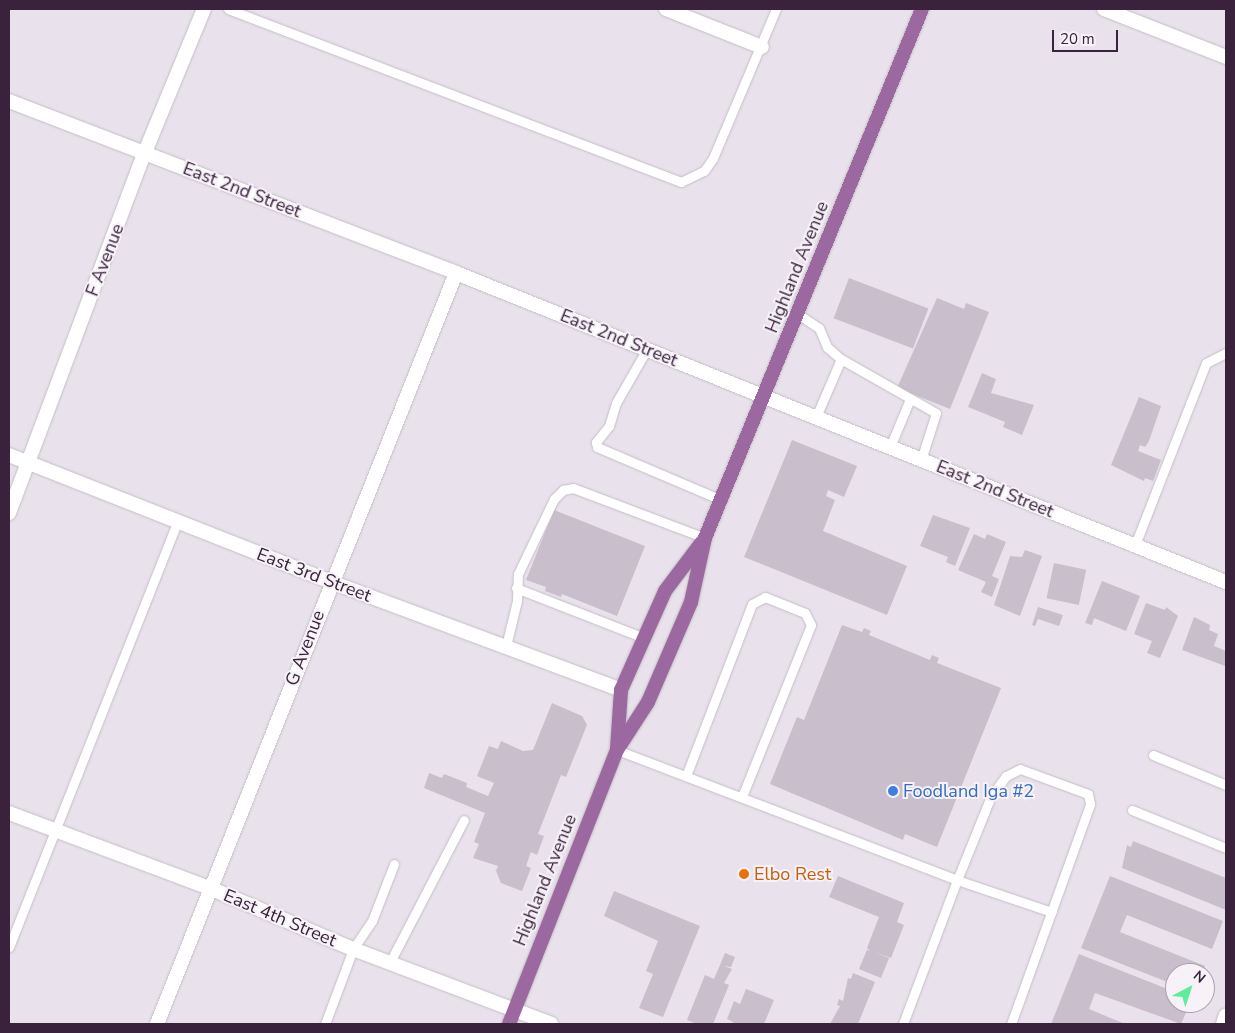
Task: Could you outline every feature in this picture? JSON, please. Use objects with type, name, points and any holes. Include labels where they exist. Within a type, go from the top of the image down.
[{"type":"main road","name":"Highland Avenue","points":[[509,1024],[618,750],[648,702],[692,602],[705,538],[766,397],[922,9]]},
{"type":"main road","name":"Highland Avenue","points":[[618,750],[621,690],[665,591],[705,538]]},
{"type":"street","name":"F Avenue","points":[[9,513],[145,152],[204,9]]},
{"type":"street","points":[[666,9],[762,47]]},
{"type":"street","points":[[1104,9],[1226,58]]},
{"type":"street","name":"East 2nd Street","points":[[9,101],[456,273],[1226,582]]},
{"type":"street","name":"G Avenue","points":[[157,1024],[212,889],[331,582],[456,273]]},
{"type":"street","name":"East 3rd Street","points":[[9,455],[331,582],[621,690]]},
{"type":"street","name":"East 4th Street","points":[[9,812],[212,889],[353,949],[551,1024]]},
{"type":"street","points":[[1223,1024],[1226,1015]]},
{"type":"lane","points":[[228,9],[681,182],[704,171],[713,158],[762,47],[776,9]]},
{"type":"lane","points":[[798,314],[819,328],[827,347],[841,358],[910,399],[936,412],[921,460]]},
{"type":"lane","points":[[647,349],[616,402],[609,426],[596,442],[597,447],[721,500]]},
{"type":"lane","points":[[1135,545],[1206,363],[1226,353]]},
{"type":"lane","points":[[816,417],[841,358]]},
{"type":"lane","points":[[890,447],[910,399]]},
{"type":"lane","points":[[506,646],[517,600],[518,574],[554,499],[563,490],[573,488],[705,538]]},
{"type":"lane","points":[[9,947],[177,522]]},
{"type":"lane","points":[[516,588],[644,638]]},
{"type":"lane","points":[[686,776],[752,604],[765,597],[805,613],[811,625],[742,797]]},
{"type":"lane","points":[[618,750],[957,880],[1052,912]]},
{"type":"lane","points":[[1153,755],[1226,785]]},
{"type":"lane","points":[[903,1024],[991,796],[1006,776],[1020,769],[1088,794],[1090,804],[1011,1024]]},
{"type":"lane","points":[[1132,810],[1226,848]]},
{"type":"lane","points":[[390,962],[464,820]]},
{"type":"lane","points":[[325,1024],[353,949],[372,921],[394,864]]},
{"type":"building","points":[[849,278],[928,308],[913,349],[834,318]]},
{"type":"building","points":[[937,298],[964,309],[966,303],[989,312],[950,409],[897,388]]},
{"type":"building","points":[[982,373],[996,379],[991,393],[1034,405],[1022,435],[1003,427],[1005,422],[968,407]]},
{"type":"building","points":[[1139,397],[1161,406],[1149,441],[1145,447],[1140,445],[1138,451],[1161,460],[1153,481],[1145,478],[1144,481],[1111,465]]},
{"type":"building","points":[[792,440],[857,466],[844,497],[828,490],[826,496],[835,500],[823,531],[907,566],[887,615],[744,557]]},
{"type":"building","points":[[554,510],[645,546],[617,616],[562,594],[561,597],[545,591],[546,587],[526,580]]},
{"type":"building","points":[[933,515],[970,528],[955,566],[946,562],[948,557],[920,546]]},
{"type":"building","points":[[974,534],[985,539],[987,534],[1006,542],[992,576],[999,579],[992,597],[981,592],[986,582],[958,570]]},
{"type":"building","points":[[1025,550],[1042,556],[1020,616],[994,605],[1010,556],[1022,557]]},
{"type":"building","points":[[1054,563],[1086,570],[1079,605],[1047,598]]},
{"type":"building","points":[[1102,581],[1140,596],[1126,631],[1094,618],[1092,625],[1085,623]]},
{"type":"building","points":[[1146,603],[1165,610],[1166,607],[1178,616],[1160,658],[1147,653],[1152,641],[1134,634]]},
{"type":"building","points":[[1038,607],[1063,615],[1059,626],[1038,619],[1035,626],[1032,625]]},
{"type":"building","points":[[1194,617],[1210,625],[1209,630],[1218,634],[1214,646],[1226,651],[1225,666],[1182,650]]},
{"type":"building","points":[[842,625],[862,632],[864,628],[871,631],[869,635],[930,660],[932,655],[939,658],[937,663],[1001,688],[937,847],[905,834],[903,840],[770,784],[797,717],[804,720]]},
{"type":"building","points":[[552,703],[582,716],[587,725],[566,777],[561,775],[538,834],[544,836],[537,855],[531,852],[526,866],[531,868],[522,891],[501,883],[496,871],[498,866],[473,858],[479,844],[474,842],[485,813],[424,788],[429,773],[442,778],[444,774],[467,783],[466,787],[488,796],[494,783],[477,776],[489,746],[498,749],[501,741],[523,751],[533,750]]},
{"type":"building","points":[[1133,841],[1226,878],[1226,910],[1122,868],[1127,845],[1131,847]]},
{"type":"building","points":[[838,876],[904,903],[897,922],[904,925],[891,958],[874,952],[889,958],[881,978],[859,969],[867,950],[870,951],[867,948],[879,917],[829,897]]},
{"type":"building","points":[[1110,876],[1223,921],[1212,949],[1127,915],[1120,932],[1198,963],[1165,963],[1165,981],[1081,948]]},
{"type":"building","points":[[614,891],[700,926],[663,1017],[639,1008],[653,974],[646,971],[658,941],[604,916]]},
{"type":"building","points":[[725,953],[735,957],[731,967],[724,966],[732,969],[724,983],[729,985],[713,1024],[697,1024],[687,1020],[705,975],[714,979]]},
{"type":"building","points":[[1079,954],[1165,988],[1165,1013],[1186,1013],[1181,1024],[1095,993],[1089,1009],[1125,1024],[1051,1024]]},
{"type":"building","points":[[853,973],[875,982],[858,1024],[830,1024],[840,1006],[837,1005],[839,999],[843,1001],[848,978],[851,979]]},
{"type":"building","points":[[746,989],[774,1000],[764,1024],[732,1024],[733,1022],[727,1019],[734,1001],[740,1004]]},
{"type":"place","name":"Foodland Iga #2","points":[[893,791]]},
{"type":"place","name":"Elbo Rest","points":[[744,874]]}]
